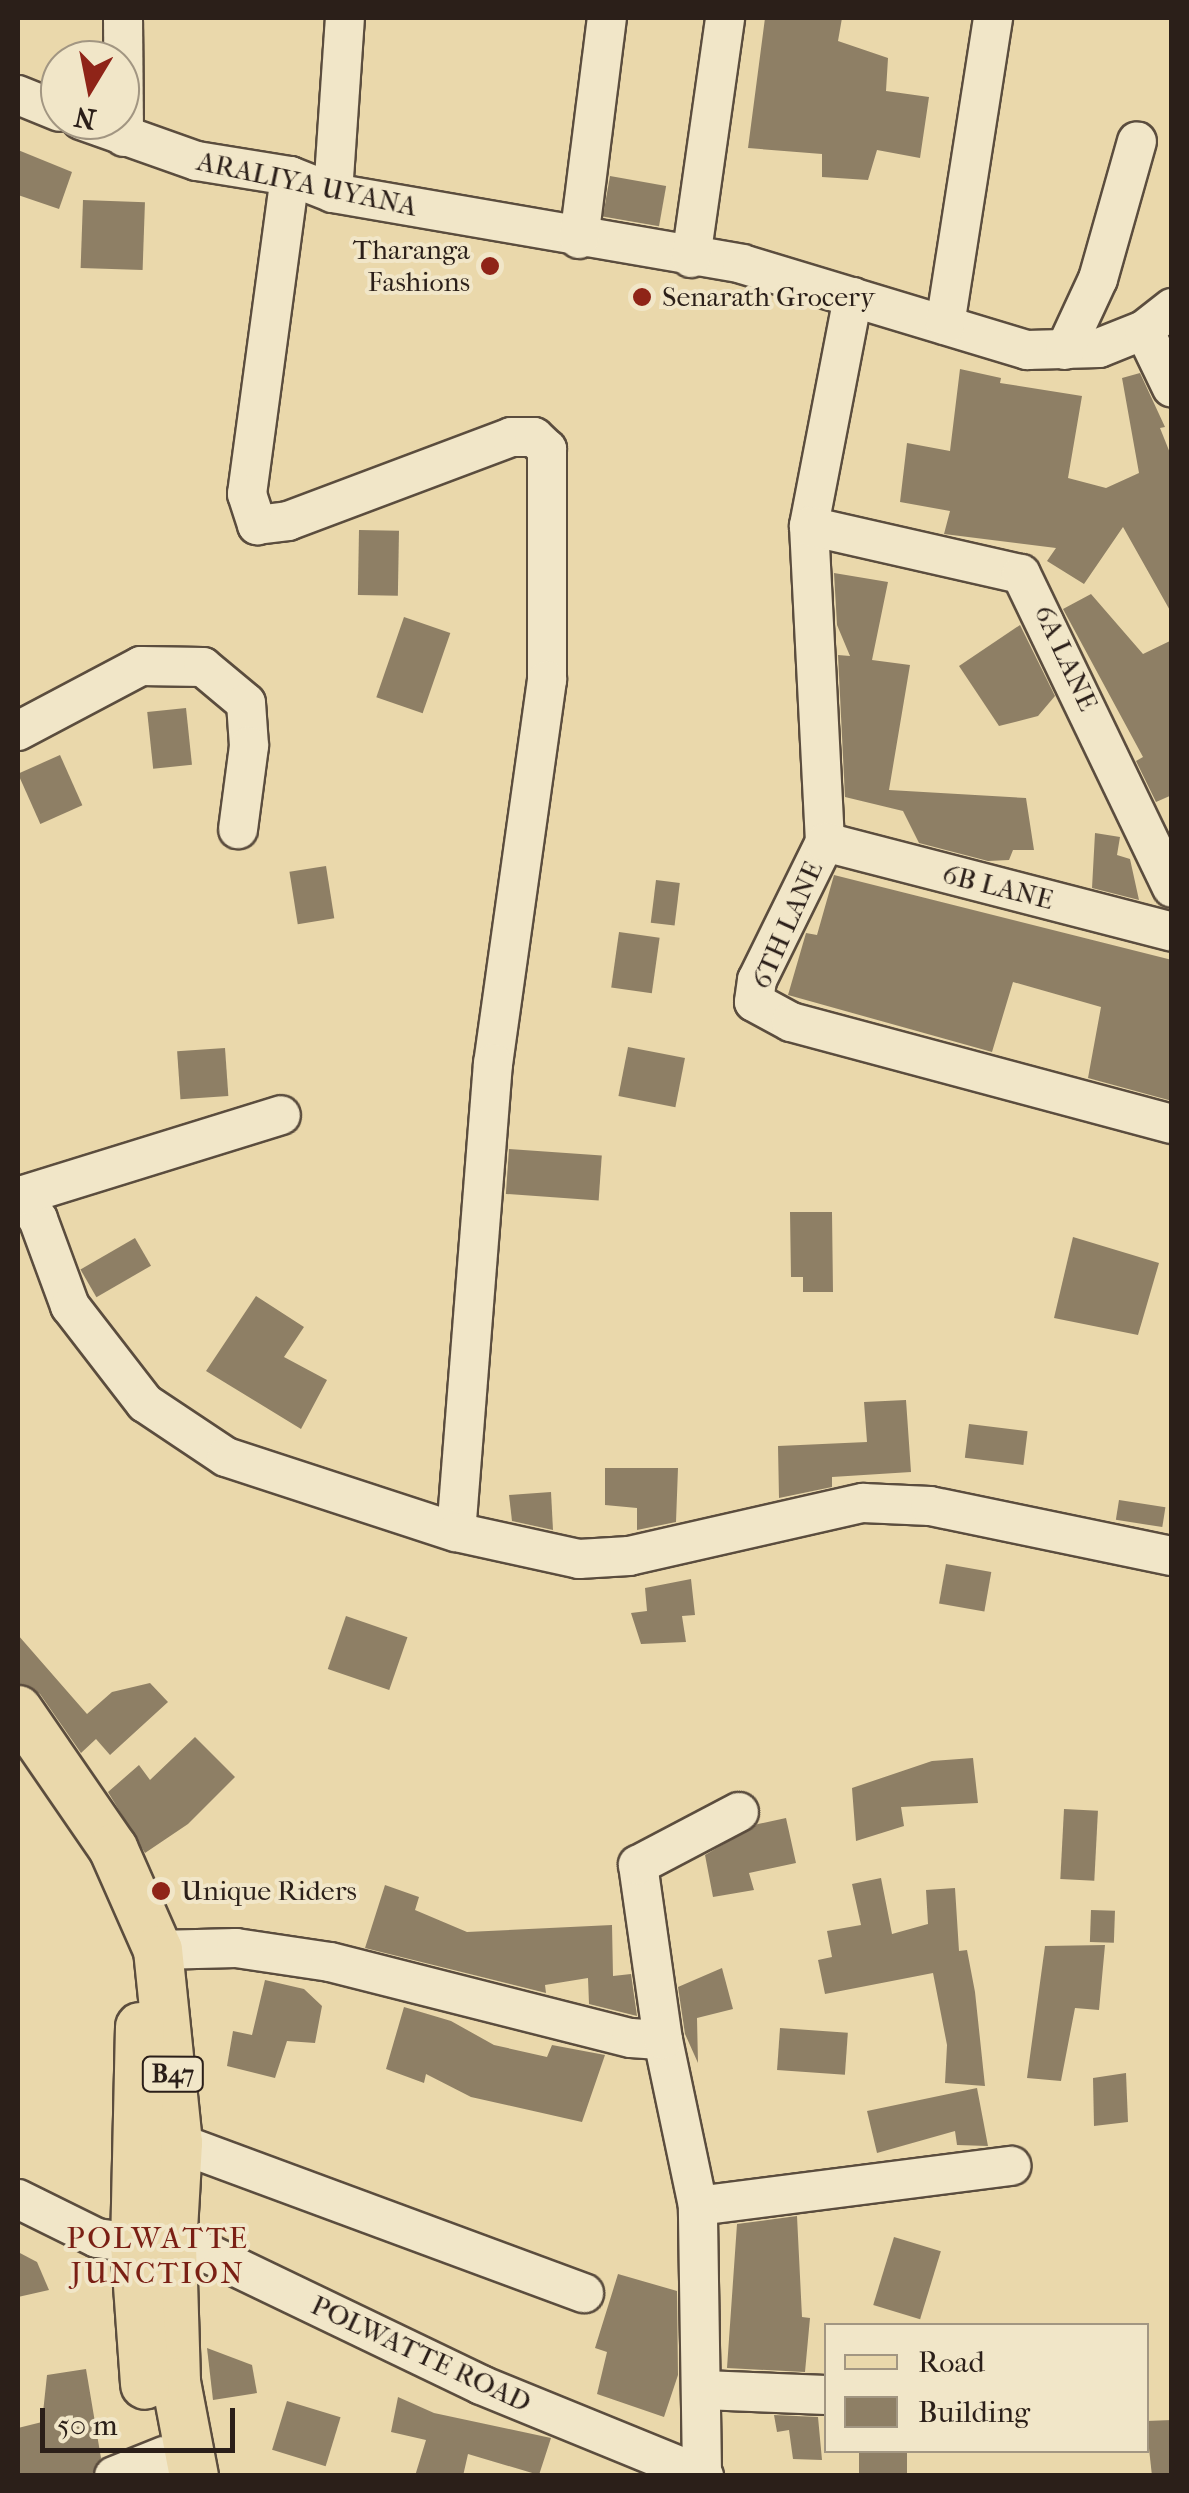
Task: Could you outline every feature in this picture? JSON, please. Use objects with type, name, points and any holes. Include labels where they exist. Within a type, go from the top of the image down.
[{"type":"main road","name":"B47","points":[[18,1710],[113,1848],[158,1950],[178,2143],[153,2246]]},
{"type":"main road","name":"B47","points":[[18,1765],[108,1898],[130,1952],[143,2052],[153,2246],[176,2382],[175,2469]]},
{"type":"street","points":[[333,193],[345,18]]},
{"type":"street","points":[[579,239],[607,18]]},
{"type":"street","points":[[692,258],[725,18]]},
{"type":"street","points":[[946,325],[993,18]]},
{"type":"street","name":"ARALIYA UYANA","points":[[133,140],[196,161],[290,176],[333,193],[579,239],[742,264],[1027,350],[1100,348],[1158,319]]},
{"type":"street","points":[[1064,350],[1098,279],[1137,141]]},
{"type":"street","points":[[290,176],[247,494],[257,525],[288,521],[512,437],[534,437],[547,449],[547,680],[493,1063],[456,1532]]},
{"type":"street","name":"6TH LANE","points":[[853,297],[809,526],[824,842],[753,991],[767,1015],[1172,1124]]},
{"type":"street","points":[[1158,319],[1172,388]]},
{"type":"street","name":"6A LANE","points":[[809,526],[1021,574],[1164,844],[1172,888]]},
{"type":"street","points":[[18,731],[141,666],[203,667],[246,703],[249,746],[238,829]]},
{"type":"street","name":"6B LANE","points":[[824,842],[1172,932]]},
{"type":"street","points":[[281,1115],[19,1195],[38,1218],[70,1306],[145,1403],[226,1456],[456,1532],[579,1560],[629,1556],[862,1503],[930,1506],[1172,1556]]},
{"type":"street","points":[[703,2474],[698,2206],[663,2040],[638,1864],[739,1812]]},
{"type":"street","points":[[158,1950],[236,1948],[330,1962],[631,2038],[663,2040]]},
{"type":"street","points":[[178,2143],[584,2292]]},
{"type":"street","points":[[698,2206],[1012,2166]]},
{"type":"street","name":"POLWATTE ROAD","points":[[18,2199],[96,2238],[209,2254],[481,2385],[703,2474]]},
{"type":"street","points":[[703,2390],[824,2395]]},
{"type":"street","points":[[114,2476],[175,2469]]},
{"type":"building","points":[[765,18],[842,18],[838,41],[888,58],[886,91],[929,97],[920,158],[877,150],[868,180],[822,177],[822,154],[748,148]]},
{"type":"building","points":[[18,150],[72,172],[59,209],[18,195]]},
{"type":"building","points":[[610,176],[666,186],[659,226],[603,216]]},
{"type":"building","points":[[83,200],[145,202],[143,270],[81,268]]},
{"type":"building","points":[[960,369],[1001,378],[1000,383],[1082,396],[1068,478],[1106,488],[1139,473],[1122,378],[1140,373],[1165,427],[1160,428],[1172,458],[1172,614],[1123,527],[1084,584],[1047,561],[1056,548],[944,534],[950,511],[900,502],[907,443],[950,451]]},
{"type":"building","points":[[359,530],[399,531],[398,596],[358,595]]},
{"type":"building","points":[[834,573],[888,582],[872,660],[910,665],[889,790],[1026,798],[1034,850],[1013,850],[1009,860],[988,861],[919,843],[903,811],[845,797],[838,655],[850,656],[837,625]]},
{"type":"building","points":[[1091,594],[1143,654],[1172,640],[1172,795],[1156,802],[1136,761],[1143,757],[1063,609]]},
{"type":"building","points":[[404,617],[450,633],[423,713],[376,697]]},
{"type":"building","points":[[1020,625],[1055,696],[1038,716],[999,726],[959,666]]},
{"type":"building","points":[[186,708],[192,765],[153,769],[147,712]]},
{"type":"building","points":[[60,755],[82,805],[40,824],[18,774]]},
{"type":"building","points":[[1095,833],[1120,837],[1117,855],[1130,859],[1139,900],[1092,888]]},
{"type":"building","points":[[326,866],[334,918],[298,924],[289,872]]},
{"type":"building","points":[[834,875],[1172,960],[1172,1101],[1088,1078],[1101,1007],[1013,982],[992,1052],[788,995],[806,933],[817,935]]},
{"type":"building","points":[[656,880],[680,883],[675,926],[651,923]]},
{"type":"building","points":[[619,932],[660,938],[652,993],[611,987]]},
{"type":"building","points":[[628,1047],[685,1058],[675,1107],[618,1096]]},
{"type":"building","points":[[225,1048],[228,1096],[180,1099],[177,1051]]},
{"type":"building","points":[[509,1149],[602,1155],[599,1200],[506,1194]]},
{"type":"building","points":[[790,1212],[832,1212],[833,1292],[803,1292],[803,1277],[791,1277]]},
{"type":"building","points":[[1073,1237],[1159,1263],[1138,1335],[1054,1318]]},
{"type":"building","points":[[135,1238],[151,1266],[96,1297],[80,1270]]},
{"type":"building","points":[[256,1296],[304,1327],[284,1357],[327,1380],[301,1429],[206,1371]]},
{"type":"building","points":[[906,1400],[911,1472],[832,1477],[832,1487],[779,1498],[778,1446],[867,1442],[864,1402]]},
{"type":"building","points":[[969,1424],[1028,1431],[1023,1465],[965,1458]]},
{"type":"building","points":[[605,1468],[678,1468],[676,1522],[637,1530],[637,1508],[605,1505]]},
{"type":"building","points":[[551,1492],[553,1530],[512,1521],[509,1495]]},
{"type":"building","points":[[1119,1500],[1165,1507],[1162,1527],[1116,1520]]},
{"type":"building","points":[[946,1564],[991,1572],[984,1611],[939,1603]]},
{"type":"building","points":[[691,1579],[695,1615],[682,1616],[686,1642],[641,1644],[631,1613],[647,1611],[645,1588]]},
{"type":"building","points":[[346,1616],[407,1637],[389,1690],[328,1669]]},
{"type":"building","points":[[18,1635],[87,1714],[112,1692],[150,1683],[168,1702],[110,1755],[96,1739],[81,1753],[40,1694],[18,1683]]},
{"type":"building","points":[[195,1737],[235,1777],[188,1824],[145,1853],[108,1792],[139,1765],[150,1780]]},
{"type":"building","points":[[973,1758],[978,1803],[901,1807],[904,1826],[856,1841],[852,1788],[932,1761]]},
{"type":"building","points":[[1064,1809],[1098,1811],[1094,1881],[1060,1879]]},
{"type":"building","points":[[786,1818],[796,1863],[749,1873],[754,1890],[713,1897],[705,1855],[758,1824]]},
{"type":"building","points":[[881,1878],[892,1934],[928,1924],[926,1890],[955,1888],[959,1951],[967,1950],[985,2086],[945,2083],[947,2045],[933,1973],[825,1994],[818,1960],[832,1957],[827,1931],[861,1925],[852,1884]]},
{"type":"building","points":[[385,1885],[419,1897],[415,1910],[467,1932],[612,1925],[613,1976],[631,1974],[637,2016],[589,2004],[588,1978],[545,1985],[546,1993],[365,1948]]},
{"type":"building","points":[[1091,1910],[1115,1911],[1114,1943],[1090,1942]]},
{"type":"building","points":[[1105,1945],[1099,2010],[1075,2008],[1061,2081],[1027,2078],[1045,1946]]},
{"type":"building","points":[[722,1968],[733,2009],[697,2018],[698,2063],[685,2034],[678,1987]]},
{"type":"building","points":[[265,1980],[304,1989],[322,2006],[315,2043],[287,2041],[275,2078],[227,2066],[233,2031],[252,2035]]},
{"type":"building","points":[[404,2007],[451,2021],[494,2045],[547,2057],[552,2045],[605,2055],[582,2122],[471,2097],[426,2074],[424,2083],[386,2069]]},
{"type":"building","points":[[780,2028],[848,2033],[845,2075],[777,2070]]},
{"type":"building","points":[[1126,2073],[1128,2122],[1094,2126],[1093,2078]]},
{"type":"building","points":[[977,2088],[988,2146],[957,2145],[955,2131],[877,2153],[867,2111]]},
{"type":"building","points":[[797,2216],[802,2317],[810,2318],[805,2372],[727,2368],[737,2224]]},
{"type":"building","points":[[894,2237],[941,2251],[920,2319],[873,2305]]},
{"type":"building","points":[[18,2252],[37,2262],[49,2290],[18,2297]]},
{"type":"building","points":[[618,2274],[677,2291],[678,2375],[664,2417],[597,2394],[607,2352],[595,2348]]},
{"type":"building","points":[[207,2348],[252,2365],[257,2393],[213,2400]]},
{"type":"building","points":[[86,2369],[101,2458],[92,2476],[18,2476],[18,2428],[42,2422],[47,2375]]},
{"type":"building","points":[[398,2397],[434,2413],[551,2438],[539,2475],[468,2454],[463,2476],[415,2476],[426,2440],[391,2432]]},
{"type":"building","points":[[287,2401],[341,2417],[326,2466],[272,2450]]},
{"type":"building","points":[[774,2415],[818,2417],[822,2460],[793,2459],[789,2430],[777,2432]]},
{"type":"building","points":[[1172,2420],[1172,2476],[1152,2476],[1149,2421]]},
{"type":"building","points":[[859,2453],[907,2453],[907,2476],[859,2476]]},
{"type":"place","name":"Tharanga Fashions","points":[[490,266]]},
{"type":"place","name":"Senarath Grocery","points":[[642,297]]},
{"type":"place","name":"Unique Riders","points":[[161,1891]]},
{"type":"district","name":"POLWATTE JUNCTION","points":[[158,2256]]}]
